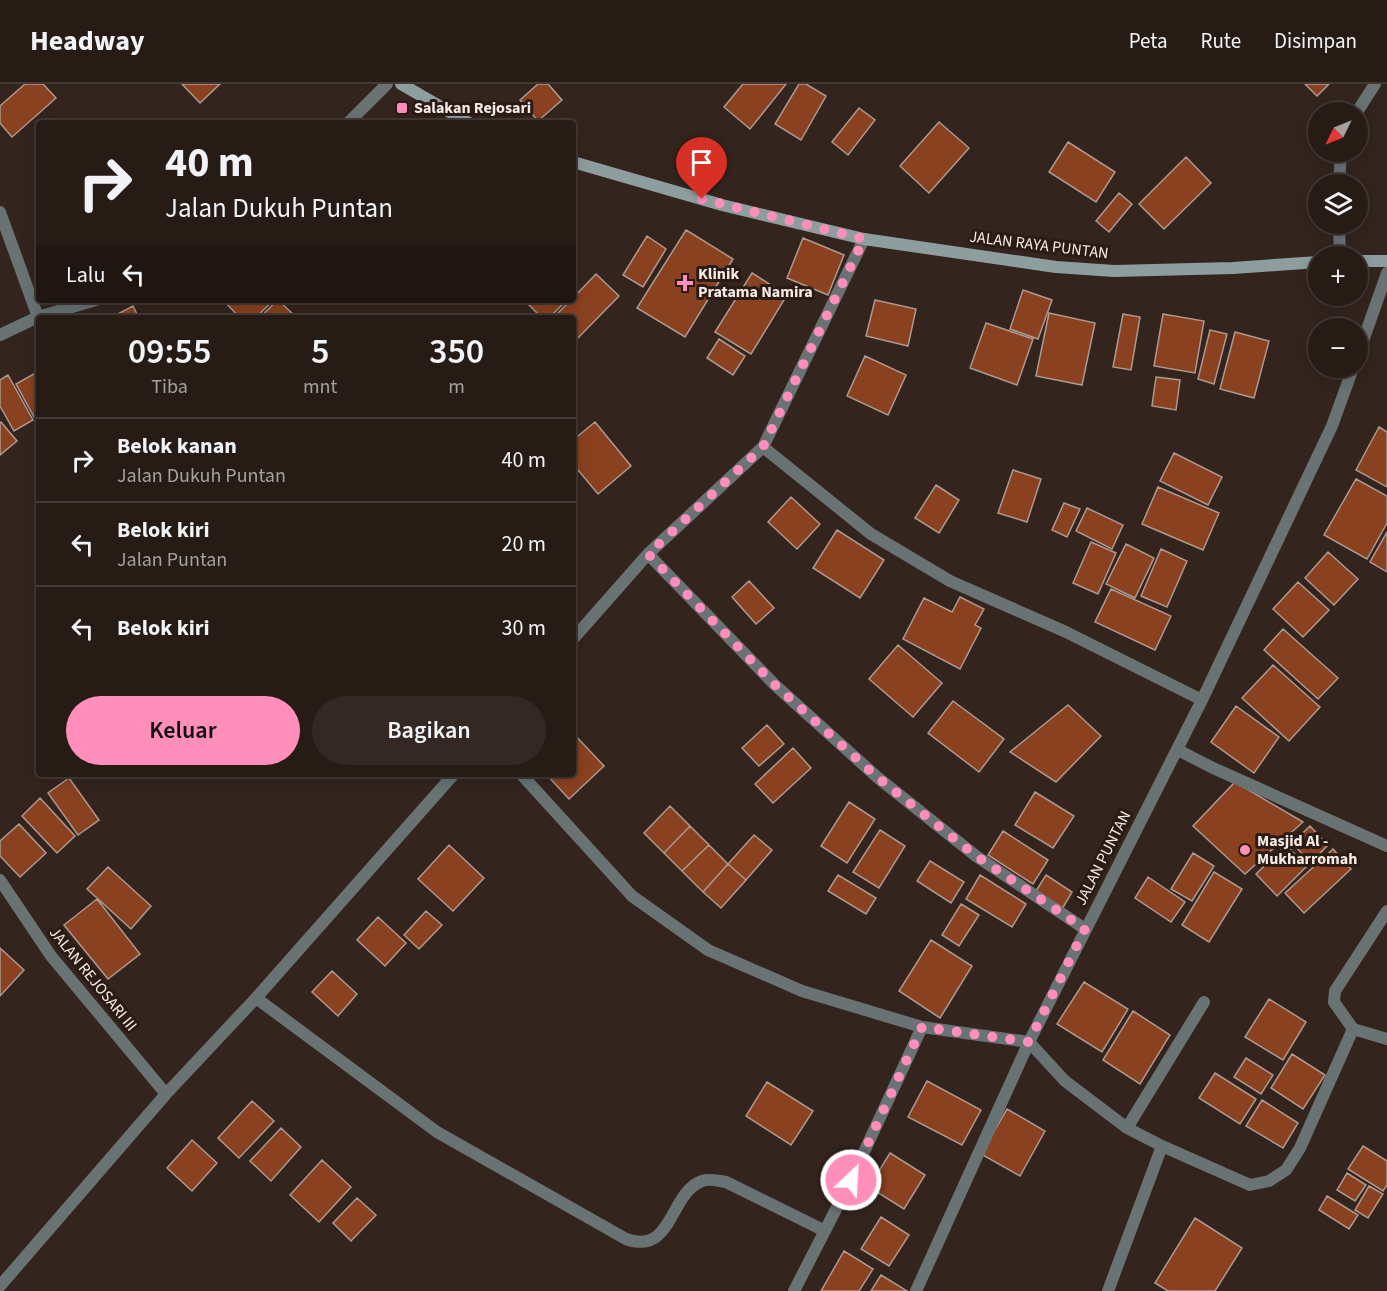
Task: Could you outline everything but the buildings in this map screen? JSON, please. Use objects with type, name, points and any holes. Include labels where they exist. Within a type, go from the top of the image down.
[{"type":"main road","points":[[401,84],[464,120]]},
{"type":"main road","name":"JALAN RAYA PUNTAN","points":[[576,163],[722,205],[864,239],[1056,267],[1114,271],[1233,268],[1308,263]]},
{"type":"main road","points":[[1368,261],[1387,261]]},
{"type":"street","points":[[351,120],[387,84]]},
{"type":"street","points":[[1363,102],[1375,84]]},
{"type":"street","points":[[0,212],[37,315]]},
{"type":"street","points":[[576,636],[648,554],[763,447],[864,239]]},
{"type":"street","points":[[1368,327],[1387,273]]},
{"type":"street","points":[[45,315],[86,303]]},
{"type":"street","points":[[0,335],[36,318]]},
{"type":"street","name":"JALAN PUNTAN","points":[[915,1291],[1029,1042],[1202,700],[1332,426],[1349,378]]},
{"type":"street","points":[[763,447],[871,534],[950,581],[1066,632],[1202,700]]},
{"type":"street","points":[[648,554],[775,685],[877,777],[976,856],[1085,929]]},
{"type":"street","points":[[1178,750],[1387,846]]},
{"type":"street","points":[[0,1286],[166,1094],[256,999],[451,777]]},
{"type":"street","points":[[524,777],[632,896],[708,950],[802,992],[922,1027],[1029,1042],[1065,1081],[1127,1128],[1250,1185],[1269,1181],[1286,1170],[1300,1148],[1353,1029]]},
{"type":"street","name":"JALAN REJOSARI III","points":[[0,880],[51,956],[166,1094]]},
{"type":"street","points":[[1387,911],[1335,991],[1334,1002],[1353,1029],[1387,1039]]},
{"type":"street","points":[[256,999],[437,1132],[638,1244],[657,1237],[691,1189],[700,1181],[711,1179],[726,1182],[825,1231]]},
{"type":"street","points":[[1127,1128],[1204,1002]]},
{"type":"street","points":[[794,1291],[851,1180],[922,1027]]},
{"type":"street","points":[[1108,1291],[1162,1146]]},
{"type":"place","name":"Salakan Rejosari","points":[[402,108]]},
{"type":"place","name":"Klinik Pratama Namira","points":[[685,283]]},
{"type":"place","name":"Masjid Al - Mukharromah","points":[[1245,850]]},
{"type":"route","points":[[702,199],[864,239],[763,447],[648,554],[775,685],[877,777],[976,856],[1085,929],[1029,1042],[922,1027],[851,1180]]}]
